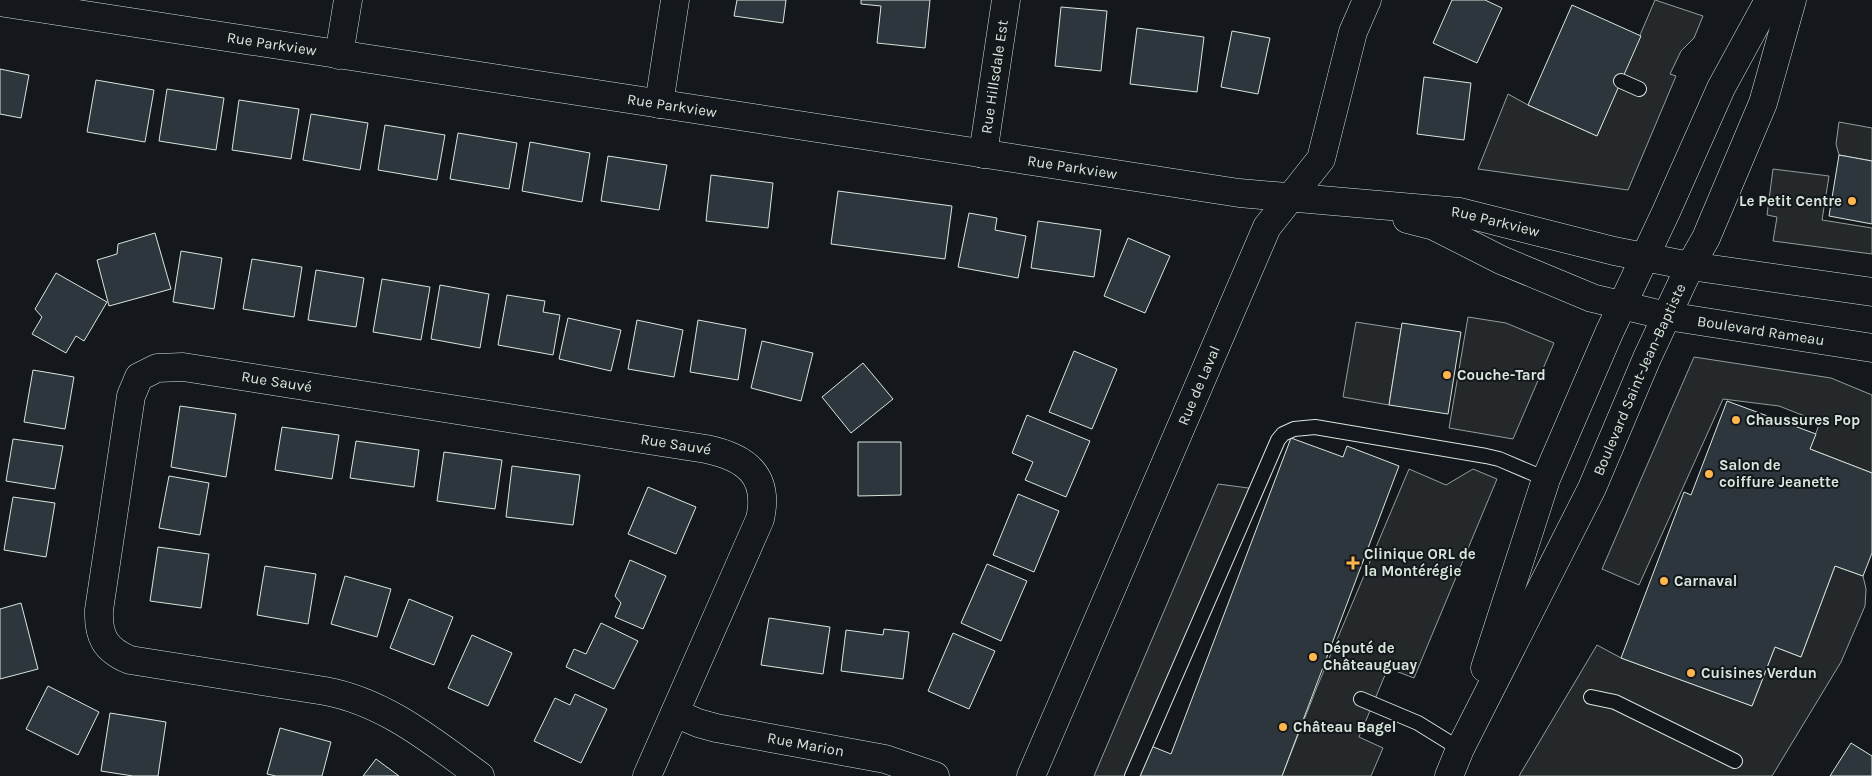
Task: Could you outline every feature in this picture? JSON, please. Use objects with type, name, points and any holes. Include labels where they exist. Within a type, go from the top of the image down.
[{"type":"main road","points":[[338,55],[348,0]]},
{"type":"main road","points":[[659,104],[675,0]]},
{"type":"main road","name":"Rue Hillsdale Est","points":[[983,154],[1006,0]]},
{"type":"main road","name":"Rue de Laval","points":[[1031,776],[1267,227],[1322,159],[1353,32],[1367,0]]},
{"type":"main road","name":"Boulevard Saint-Jean-Baptiste","points":[[1460,748],[1546,479],[1621,305],[1674,196],[1721,88],[1769,0]]},
{"type":"main road","name":"Boulevard Saint-Jean-Baptiste","points":[[1448,776],[1460,748],[1592,488],[1647,358],[1690,266],[1706,238],[1763,103],[1792,0]]},
{"type":"main road","name":"Rue Parkview","points":[[13,2],[338,55],[1239,193],[1460,212],[1644,257]]},
{"type":"main road","name":"Rue Parkview","points":[[1344,202],[1434,226],[1501,260],[1592,298],[1621,305]]},
{"type":"main road","points":[[1644,257],[1690,266],[1872,292]]},
{"type":"main road","name":"Boulevard Rameau","points":[[1621,305],[1667,316],[1872,348]]},
{"type":"main road","name":"Rue Sauvé","points":[[480,776],[395,717],[352,698],[130,660],[112,651],[100,633],[99,610],[130,404],[134,386],[139,377],[157,368],[183,367],[696,447],[718,451],[740,460],[759,481],[763,493],[760,519],[647,776]]},
{"type":"main road","name":"Rue Marion","points":[[675,713],[716,728],[886,759],[935,776]]},
{"type":"lane","points":[[1621,81],[1639,89]]},
{"type":"lane","points":[[1132,776],[1278,440],[1284,434],[1294,429],[1315,427],[1418,443],[1499,459],[1546,479]]},
{"type":"lane","points":[[1591,697],[1616,702],[1735,761]]},
{"type":"lane","points":[[1361,699],[1418,723],[1460,748]]},
{"type":"shaded area","points":[[1655,0],[1703,16],[1694,38],[1681,51],[1670,74],[1676,76],[1628,190],[1478,169],[1508,94],[1597,136]]},
{"type":"shaded area","points":[[1839,122],[1872,128],[1872,161],[1839,155],[1836,144]]},
{"type":"shaded area","points":[[1773,169],[1829,176],[1822,220],[1872,228],[1872,254],[1773,241],[1777,217],[1767,215]]},
{"type":"shaded area","points":[[1468,317],[1506,323],[1554,343],[1513,439],[1449,428]]},
{"type":"shaded area","points":[[1356,322],[1401,329],[1389,405],[1343,397]]},
{"type":"shaded area","points":[[1694,357],[1831,378],[1872,395],[1872,473],[1810,449],[1820,422],[1779,406],[1723,399],[1639,585],[1602,569]]},
{"type":"shaded area","points":[[1409,469],[1446,485],[1473,469],[1497,479],[1414,678],[1388,668],[1359,737],[1383,748],[1371,776],[1282,776],[1317,687]]},
{"type":"shaded area","points":[[1218,484],[1256,489],[1132,776],[1094,776]]},
{"type":"shaded area","points":[[1835,566],[1863,576],[1866,589],[1865,606],[1841,662],[1772,776],[1519,776],[1597,645],[1621,658],[1752,706],[1775,647],[1801,657]]},
{"type":"building","points":[[737,0],[786,0],[783,23],[734,16]]},
{"type":"building","points":[[861,0],[930,0],[925,48],[877,43],[881,6],[861,4]]},
{"type":"building","points":[[1452,0],[1485,0],[1502,8],[1477,63],[1433,43]]},
{"type":"building","points":[[1572,5],[1641,36],[1597,136],[1528,105]]},
{"type":"building","points":[[1061,7],[1107,11],[1101,71],[1055,66]]},
{"type":"building","points":[[1137,28],[1204,37],[1197,92],[1130,84]]},
{"type":"building","points":[[1232,31],[1270,38],[1258,94],[1221,87]]},
{"type":"building","points":[[0,69],[29,75],[21,118],[0,114]]},
{"type":"building","points":[[1424,77],[1471,83],[1464,140],[1417,134]]},
{"type":"building","points":[[96,80],[154,90],[145,142],[87,132]]},
{"type":"building","points":[[167,89],[224,98],[216,150],[159,141]]},
{"type":"building","points":[[239,100],[299,109],[291,159],[232,150]]},
{"type":"building","points":[[311,114],[368,123],[360,170],[303,160]]},
{"type":"building","points":[[385,125],[445,135],[437,180],[378,170]]},
{"type":"building","points":[[458,133],[517,143],[509,189],[450,179]]},
{"type":"building","points":[[530,142],[590,153],[582,202],[522,191]]},
{"type":"building","name":"Le Petit Centre","points":[[1839,155],[1872,161],[1872,224],[1829,216]]},
{"type":"building","points":[[608,156],[667,165],[659,210],[601,201]]},
{"type":"building","points":[[711,175],[773,183],[768,228],[706,221]]},
{"type":"building","points":[[838,191],[952,206],[945,259],[831,244]]},
{"type":"building","points":[[969,213],[997,218],[995,230],[1026,236],[1018,278],[958,267]]},
{"type":"building","points":[[1038,221],[1101,230],[1094,277],[1031,268]]},
{"type":"building","points":[[155,233],[171,289],[109,306],[97,260],[117,254],[118,244]]},
{"type":"building","points":[[1128,238],[1170,256],[1145,313],[1104,296]]},
{"type":"building","points":[[181,251],[222,258],[214,309],[173,302]]},
{"type":"building","points":[[252,259],[302,267],[294,317],[243,309]]},
{"type":"building","points":[[316,270],[364,278],[356,327],[308,320]]},
{"type":"building","points":[[56,273],[107,302],[84,341],[76,336],[66,353],[32,334],[42,317],[35,309]]},
{"type":"building","points":[[382,279],[430,287],[421,340],[373,332]]},
{"type":"building","points":[[440,285],[489,294],[480,348],[431,339]]},
{"type":"building","points":[[507,295],[545,301],[543,312],[560,315],[553,355],[498,345]]},
{"type":"building","points":[[568,318],[621,330],[611,371],[559,359]]},
{"type":"building","points":[[637,320],[683,330],[674,377],[628,369]]},
{"type":"building","points":[[698,320],[746,329],[738,380],[690,372]]},
{"type":"building","points":[[1402,323],[1461,332],[1448,414],[1389,405]]},
{"type":"building","points":[[762,341],[813,353],[801,401],[751,388]]},
{"type":"building","points":[[1074,351],[1117,369],[1092,429],[1049,412]]},
{"type":"building","points":[[863,363],[893,399],[851,433],[822,397]]},
{"type":"building","points":[[33,370],[74,377],[65,429],[24,422]]},
{"type":"building","points":[[1727,401],[1816,434],[1810,449],[1872,473],[1872,553],[1863,576],[1835,566],[1801,657],[1775,647],[1752,706],[1621,658],[1684,492],[1691,495]]},
{"type":"building","points":[[180,406],[236,414],[226,477],[171,467]]},
{"type":"building","points":[[1027,415],[1090,441],[1066,497],[1025,480],[1033,462],[1012,453]]},
{"type":"building","points":[[282,427],[339,435],[332,479],[275,470]]},
{"type":"building","points":[[1291,438],[1343,457],[1347,446],[1399,466],[1282,776],[1139,776],[1151,746],[1171,754]]},
{"type":"building","points":[[13,439],[63,446],[55,489],[6,481]]},
{"type":"building","points":[[356,441],[419,450],[414,487],[350,478]]},
{"type":"building","points":[[858,442],[901,442],[901,495],[858,496]]},
{"type":"building","points":[[444,452],[502,460],[495,509],[437,501]]},
{"type":"building","points":[[512,466],[580,475],[573,525],[506,517]]},
{"type":"building","points":[[169,476],[209,483],[200,535],[159,528]]},
{"type":"building","points":[[648,487],[696,507],[676,554],[628,534]]},
{"type":"building","points":[[1018,494],[1059,511],[1034,572],[993,555]]},
{"type":"building","points":[[13,497],[55,503],[46,557],[4,550]]},
{"type":"building","points":[[158,547],[209,554],[201,608],[150,601]]},
{"type":"building","points":[[630,560],[666,576],[643,629],[615,617],[621,603],[615,596]]},
{"type":"building","points":[[987,564],[1027,581],[1001,641],[961,623]]},
{"type":"building","points":[[265,566],[316,574],[308,624],[257,615]]},
{"type":"building","points":[[345,576],[391,589],[377,637],[331,624]]},
{"type":"building","points":[[409,599],[453,617],[434,665],[390,648]]},
{"type":"building","points":[[21,603],[38,669],[0,679],[0,609]]},
{"type":"building","points":[[769,618],[830,627],[823,674],[761,665]]},
{"type":"building","points":[[601,623],[638,641],[614,689],[566,667],[574,649],[586,654]]},
{"type":"building","points":[[884,629],[909,632],[903,679],[841,671],[846,630],[883,635]]},
{"type":"building","points":[[953,633],[995,651],[969,709],[928,691]]},
{"type":"building","points":[[472,635],[512,653],[488,706],[448,688]]},
{"type":"building","points":[[48,686],[99,712],[78,755],[26,729]]},
{"type":"building","points":[[575,694],[607,709],[581,763],[534,741],[555,698],[570,705]]},
{"type":"building","points":[[110,713],[166,722],[158,776],[133,776],[101,771]]},
{"type":"building","points":[[280,728],[331,742],[322,776],[276,776],[267,774]]},
{"type":"building","points":[[1851,743],[1872,756],[1872,776],[1830,776]]},
{"type":"building","points":[[376,759],[399,776],[363,776]]},
{"type":"place","name":"Le Petit Centre","points":[[1852,201]]},
{"type":"place","name":"Couche-Tard","points":[[1447,375]]},
{"type":"place","name":"Chaussures Pop","points":[[1736,420]]},
{"type":"place","name":"Salon de coiffure Jeanette","points":[[1709,474]]},
{"type":"place","name":"Clinique ORL de la Montérégie","points":[[1353,563]]},
{"type":"place","name":"Carnaval","points":[[1664,581]]},
{"type":"place","name":"Député de Châteauguay","points":[[1313,657]]},
{"type":"place","name":"Cuisines Verdun","points":[[1691,673]]},
{"type":"place","name":"Château Bagel","points":[[1283,727]]}]
